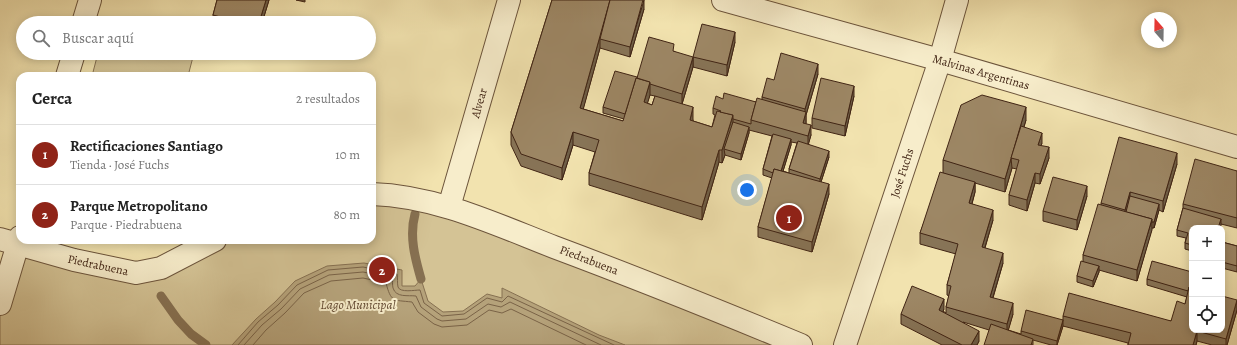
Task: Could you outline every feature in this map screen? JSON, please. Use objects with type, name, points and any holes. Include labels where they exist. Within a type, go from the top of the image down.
[{"type":"street","points":[[85,16],[90,0]]},
{"type":"street","name":"Alvear","points":[[449,206],[509,0]]},
{"type":"street","name":"Malvinas Argentinas","points":[[723,0],[940,60],[1237,147]]},
{"type":"street","name":"José Fuchs","points":[[845,345],[940,60],[957,0]]},
{"type":"street","points":[[69,72],[72,60]]},
{"type":"street","name":"Piedrabuena","points":[[376,194],[390,194],[449,206],[693,300],[802,345]]},
{"type":"street","points":[[0,304],[13,240]]},
{"type":"street","name":"Piedrabuena","points":[[25,244],[74,260],[136,273],[161,268],[207,244]]},
{"type":"shaded area","points":[[96,60],[192,60],[189,72],[93,72]]},
{"type":"shaded area","points":[[376,194],[390,195],[801,345],[0,345],[0,304],[18,245],[136,273],[205,244],[376,244]]},
{"type":"water","name":"Lago Municipal","points":[[364,263],[402,270],[402,286],[415,286],[421,279],[428,301],[443,312],[463,311],[487,294],[502,298],[502,288],[599,335],[625,345],[232,345],[295,281],[327,266]]},
{"type":"building","points":[[217,0],[266,0],[261,16],[213,15]]},
{"type":"building","points":[[552,0],[610,0],[580,108],[623,121],[636,78],[650,82],[644,102],[652,105],[655,96],[693,107],[690,120],[712,127],[717,111],[733,115],[722,150],[719,150],[702,207],[589,173],[599,140],[573,132],[562,168],[521,154],[511,132]]},
{"type":"building","points":[[610,0],[643,0],[630,47],[600,39]]},
{"type":"building","points":[[702,24],[735,32],[727,65],[693,57]]},
{"type":"building","points":[[649,37],[674,44],[673,51],[693,57],[682,94],[650,84],[650,82],[637,78]]},
{"type":"building","points":[[781,53],[818,64],[805,109],[762,97],[767,78],[774,80]]},
{"type":"building","points":[[615,71],[637,77],[625,114],[603,107]]},
{"type":"building","points":[[821,78],[854,86],[845,126],[812,118]]},
{"type":"building","points":[[724,93],[756,102],[751,124],[733,119],[733,115],[720,112],[721,111],[713,108],[716,96],[723,99]]},
{"type":"building","points":[[982,95],[1026,107],[1005,179],[943,160],[961,105]]},
{"type":"building","points":[[757,98],[806,112],[803,123],[811,125],[808,136],[751,120]]},
{"type":"building","points":[[733,122],[749,127],[741,154],[724,149]]},
{"type":"building","points":[[1021,126],[1042,133],[1038,145],[1049,147],[1040,174],[1035,173],[1027,200],[1009,195],[1019,160],[1011,158]]},
{"type":"building","points":[[773,134],[791,139],[781,171],[774,169],[773,173],[763,169]]},
{"type":"building","points":[[1119,137],[1177,153],[1163,201],[1130,192],[1125,210],[1101,203]]},
{"type":"building","points":[[798,141],[829,151],[820,179],[789,169]]},
{"type":"building","points":[[1195,159],[1237,171],[1237,218],[1183,204]]},
{"type":"building","points":[[774,169],[829,184],[812,242],[758,227]]},
{"type":"building","points":[[940,172],[975,182],[969,203],[993,210],[982,247],[1003,253],[990,297],[1013,303],[1007,324],[946,307],[951,286],[947,285],[958,244],[920,233]]},
{"type":"building","points":[[1053,177],[1087,186],[1077,220],[1043,211]]},
{"type":"building","points":[[1130,196],[1159,204],[1154,222],[1152,222],[1152,219],[1126,212]]},
{"type":"building","points":[[1098,204],[1152,219],[1137,270],[1083,255]]},
{"type":"building","points":[[1183,208],[1221,219],[1219,225],[1189,225],[1189,244],[1185,243],[1188,233],[1177,230]]},
{"type":"building","points":[[1225,243],[1237,246],[1237,266],[1225,263]]},
{"type":"building","points":[[1081,261],[1099,266],[1093,281],[1077,276]]},
{"type":"building","points":[[1152,261],[1189,271],[1189,287],[1188,291],[1147,279]]},
{"type":"building","points":[[912,286],[944,299],[939,310],[979,331],[971,345],[962,345],[901,314]]},
{"type":"building","points":[[1189,287],[1189,333],[1196,333],[1193,345],[1128,345],[1131,333],[1063,316],[1069,293],[1171,321],[1177,301],[1185,304]]},
{"type":"building","points":[[1225,297],[1237,300],[1226,339],[1204,333],[1225,333]]},
{"type":"building","points":[[1026,310],[1063,320],[1057,341],[1021,331]]},
{"type":"building","points":[[991,324],[1033,339],[1031,345],[984,345]]},
{"type":"waterway","points":[[415,214],[413,222],[413,239],[421,279]]},
{"type":"waterway","points":[[161,296],[178,320],[191,334],[206,345]]},
{"type":"place","name":"Rectificaciones Santiago","points":[[789,218]]},
{"type":"place","name":"Parque Metropolitano","points":[[382,270]]}]
